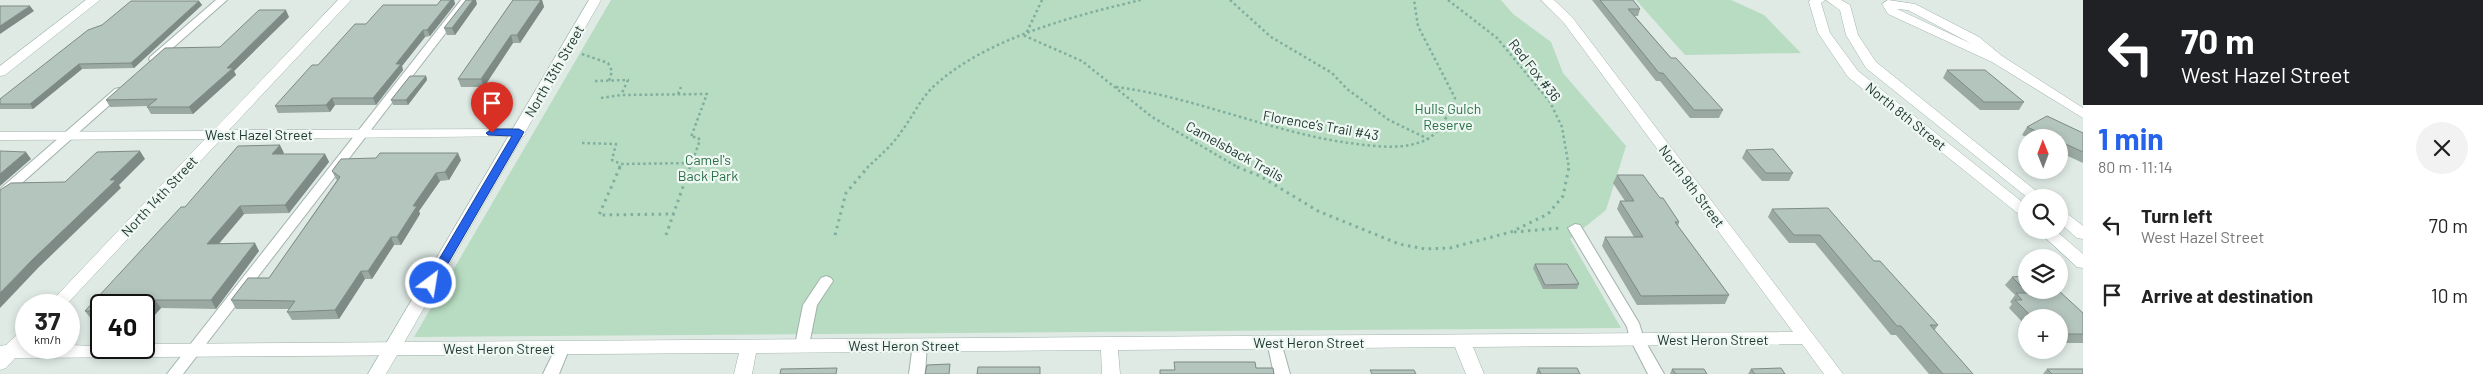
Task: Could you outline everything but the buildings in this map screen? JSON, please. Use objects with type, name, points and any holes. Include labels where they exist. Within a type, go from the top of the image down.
[{"type":"street","points":[[0,72],[94,0]]},
{"type":"street","name":"North 14th Street","points":[[66,294],[345,0]]},
{"type":"street","name":"North 13th Street","points":[[377,374],[595,0]]},
{"type":"street","name":"North 9th Street","points":[[1547,0],[1568,20],[1834,374]]},
{"type":"street","name":"North 8th Street","points":[[1819,0],[1815,2],[1824,33],[1853,74],[2018,207]]},
{"type":"street","name":"North 8th Street","points":[[1832,0],[1846,8],[1852,35],[1871,64],[2027,189]]},
{"type":"street","points":[[1875,0],[1888,4],[1892,11],[1954,41],[1997,59],[2083,114]]},
{"type":"street","name":"West Hazel Street","points":[[0,136],[519,132]]},
{"type":"street","points":[[2068,222],[2083,234]]},
{"type":"street","points":[[2055,239],[2083,263]]},
{"type":"street","name":"West Heron Street","points":[[4,356],[194,350],[1807,338]]},
{"type":"street","points":[[1461,340],[1475,374]]},
{"type":"street","points":[[1109,343],[1111,374]]},
{"type":"street","points":[[4,356],[15,346]]},
{"type":"street","points":[[742,374],[749,346]]},
{"type":"lane","points":[[146,66],[222,0]]},
{"type":"lane","points":[[175,374],[466,0]]},
{"type":"lane","points":[[0,196],[125,85]]},
{"type":"lane","points":[[1575,228],[1634,327],[1637,339],[1656,374]]},
{"type":"lane","points":[[802,345],[810,305],[826,281]]},
{"type":"lane","points":[[1274,342],[1282,374]]},
{"type":"lane","points":[[917,374],[920,344]]},
{"type":"lane","points":[[551,374],[563,347]]},
{"type":"path","points":[[1025,36],[1042,0]]},
{"type":"path","points":[[836,235],[843,200],[866,168],[894,141],[908,124],[918,104],[930,89],[961,65],[1025,36],[1085,14],[1141,0]]},
{"type":"path","points":[[1230,0],[1271,37],[1321,66],[1389,120],[1428,139],[1444,123],[1455,98],[1450,83],[1428,48],[1416,24],[1413,11],[1414,0]]},
{"type":"path","name":"Red Fox #36","points":[[1448,0],[1505,46],[1550,102],[1562,126],[1569,168],[1563,196],[1548,214],[1511,232],[1450,248]]},
{"type":"path","name":"Camelsback Trails","points":[[1025,36],[1082,62],[1152,117],[1239,168],[1260,176],[1318,211],[1399,244],[1425,249],[1450,248]]},
{"type":"path","points":[[564,54],[579,53],[608,63],[612,71],[609,81]]},
{"type":"path","points":[[595,81],[628,80],[621,95]]},
{"type":"path","points":[[678,94],[680,87]]},
{"type":"path","name":"Florence’s Trail #43","points":[[1115,87],[1155,93],[1249,122],[1345,142],[1387,147],[1419,143],[1428,139]]},
{"type":"path","points":[[601,98],[621,95],[707,94],[691,137],[697,137],[700,140],[666,235]]},
{"type":"path","points":[[582,143],[616,144],[612,160],[621,164],[692,163]]},
{"type":"path","points":[[621,164],[599,215],[674,214]]},
{"type":"path","points":[[1511,232],[1575,228]]},
{"type":"green space","name":"Camel's Back Park","points":[[611,0],[1501,0],[1513,14],[1551,42],[1563,73],[1626,146],[1606,210],[1570,239],[1621,328],[414,337]]},
{"type":"green space","points":[[1636,0],[1731,0],[1764,15],[1801,53],[1685,55]]},
{"type":"route","points":[[431,283],[519,132],[492,133]]},
{"type":"park label","name":"Hulls Gulch Reserve","points":[[1448,116]]}]
